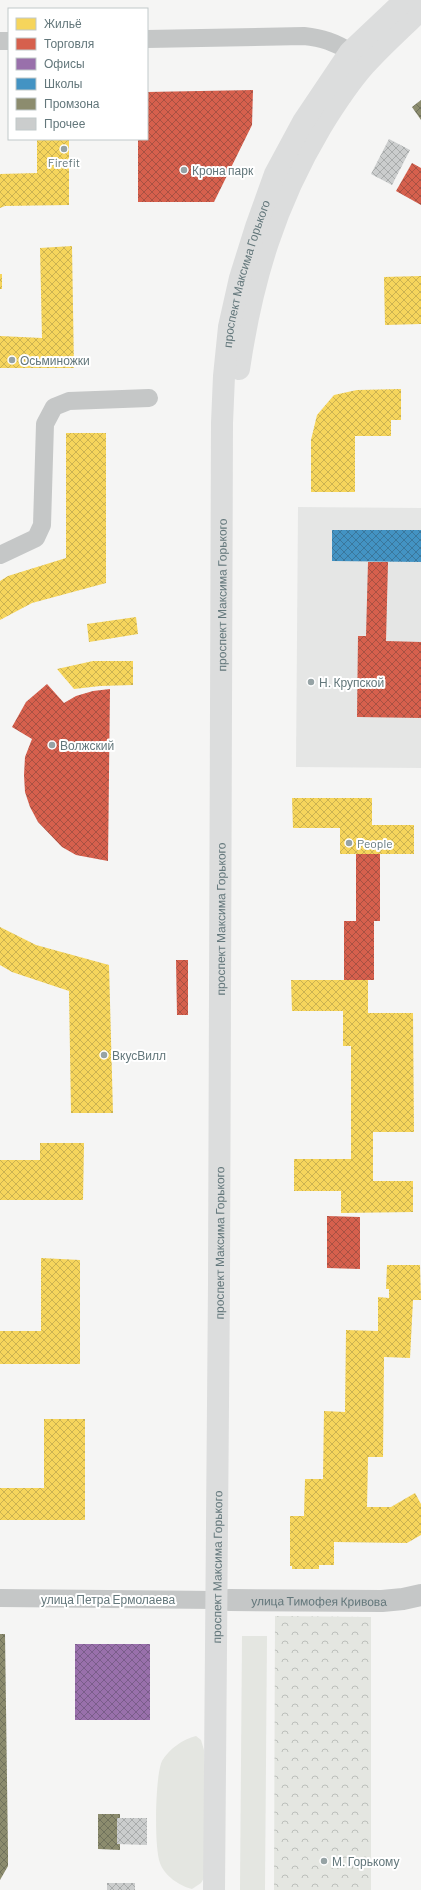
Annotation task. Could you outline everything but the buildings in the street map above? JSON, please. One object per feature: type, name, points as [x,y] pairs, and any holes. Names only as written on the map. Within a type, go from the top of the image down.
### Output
[{"type":"main road","name":"проспект Максима Горького","points":[[227,1890],[223,1600],[227,783],[222,423],[231,376],[229,327],[240,278],[275,174],[303,122],[357,59],[387,29],[405,0]]},
{"type":"main road","points":[[387,29],[421,10]]},
{"type":"main road","name":"проспект Максима Горького","points":[[214,1890],[223,1600]]},
{"type":"street","points":[[148,39],[304,36],[329,41],[357,59]]},
{"type":"street","points":[[0,555],[36,538],[42,525],[45,424],[54,406],[69,401],[149,398]]},
{"type":"street","name":"улица Тимофея Кривова","points":[[223,1600],[382,1601],[403,1599],[421,1595]]},
{"type":"street","name":"улица Петра Ермолаева","points":[[0,1598],[223,1600]]},
{"type":"shaded area","points":[[298,507],[421,508],[421,768],[296,767]]},
{"type":"green space","points":[[275,1616],[371,1617],[371,1890],[274,1890]]},
{"type":"green space","points":[[242,1636],[267,1636],[265,1890],[240,1890]]},
{"type":"green space","points":[[196,1736],[201,1740],[204,1750],[204,1878],[201,1883],[192,1889],[187,1888],[168,1876],[160,1863],[157,1843],[156,1812],[158,1781],[162,1761],[168,1752],[177,1745],[186,1739]]},
{"type":"place","name":"Firefit","points":[[64,149]]},
{"type":"place","name":"Крона парк","points":[[184,170]]},
{"type":"place","name":"Осьминожки","points":[[12,360]]},
{"type":"place","name":"Н. Крупской","points":[[311,682]]},
{"type":"place","name":"Волжский","points":[[52,745]]},
{"type":"place","name":"People","points":[[349,843]]},
{"type":"place","name":"ВкусВилл","points":[[104,1055]]},
{"type":"place","name":"М. Горькому","points":[[324,1861]]}]
